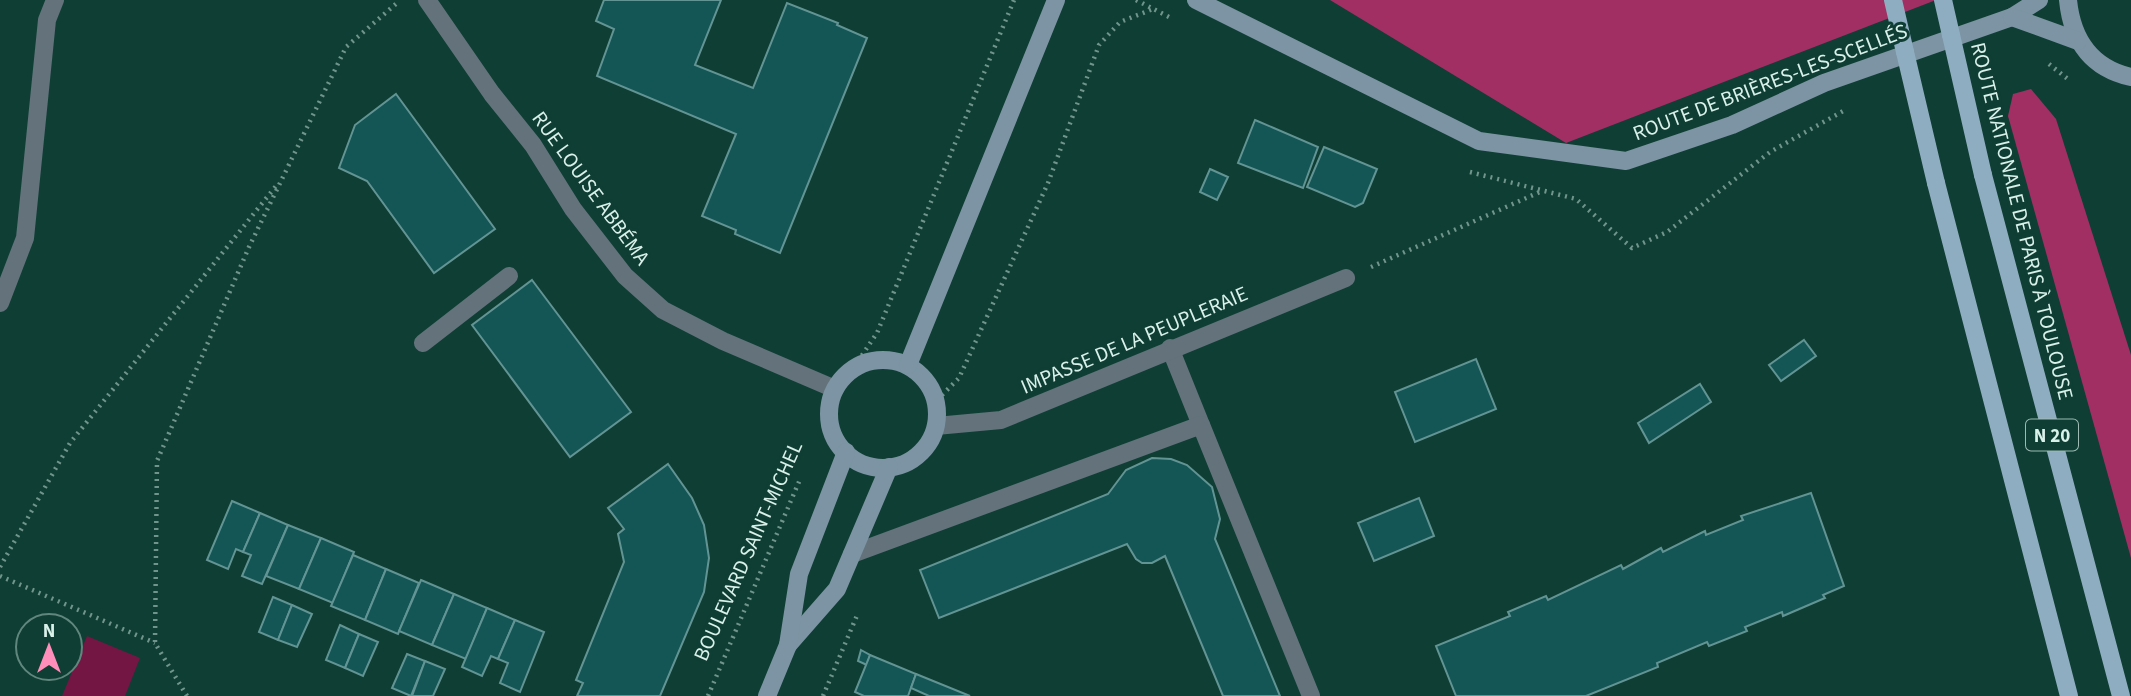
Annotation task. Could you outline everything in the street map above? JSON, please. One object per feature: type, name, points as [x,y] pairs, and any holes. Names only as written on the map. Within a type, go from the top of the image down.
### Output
[{"type":"main road","points":[[908,365],[1056,0]]},
{"type":"main road","name":"ROUTE DE BRIÈRES-LES-SCELLÉS","points":[[1196,0],[1479,141],[1626,161],[1732,125],[1824,83],[2012,17],[2039,0]]},
{"type":"main road","name":"N 20","points":[[1893,0],[1936,183],[2069,696]]},
{"type":"main road","name":"ROUTE NATIONALE DE PARIS À TOULOUSE","points":[[1943,0],[1983,175],[2121,696]]},
{"type":"main road","points":[[2068,0],[2070,21],[2078,41],[2094,61],[2115,74],[2131,77]]},
{"type":"main road","points":[[2012,17],[2078,41]]},
{"type":"main road","points":[[879,360],[908,365],[930,386],[936,401],[936,426],[926,446],[916,456],[889,467],[866,465],[846,452],[831,425],[829,413],[835,389],[852,370],[879,360]]},
{"type":"main road","points":[[767,696],[788,645],[799,574],[846,452]]},
{"type":"main road","points":[[788,645],[837,589],[889,467]]},
{"type":"street","points":[[0,303],[25,238],[47,20],[55,0]]},
{"type":"street","name":"RUE LOUISE ABBÉMA","points":[[427,0],[492,94],[533,145],[573,209],[625,276],[673,316],[723,341],[835,389]]},
{"type":"street","points":[[423,343],[509,276]]},
{"type":"street","name":"IMPASSE DE LA PEUPLERAIE","points":[[936,426],[1001,421],[1170,348],[1346,278]]},
{"type":"street","points":[[1170,348],[1311,696]]},
{"type":"street","points":[[852,554],[1201,425]]},
{"type":"path","points":[[187,696],[155,643],[158,461],[249,247],[346,47],[400,0]]},
{"type":"path","points":[[852,370],[877,333],[1014,0]]},
{"type":"path","points":[[936,401],[958,378],[1026,232],[1048,183],[1099,45],[1121,22],[1153,9]]},
{"type":"path","points":[[2047,63],[2079,88]]},
{"type":"path","points":[[0,567],[70,443],[282,179]]},
{"type":"path","points":[[1346,278],[1543,191]]},
{"type":"path","name":"BOULEVARD SAINT-MICHEL","points":[[708,696],[806,469]]},
{"type":"path","points":[[0,576],[155,643]]},
{"type":"shaded area","points":[[1330,0],[1936,0],[1566,143]]},
{"type":"shaded area","points":[[2031,89],[2056,119],[2131,355],[2131,558],[2008,116],[2013,94]]},
{"type":"shaded area","points":[[87,636],[140,658],[125,696],[62,696],[68,682],[84,682],[84,643]]},
{"type":"building","points":[[604,0],[721,0],[695,65],[753,88],[787,3],[838,23],[837,25],[867,38],[780,253],[735,234],[736,230],[702,216],[736,134],[597,76],[614,29],[596,21]]},
{"type":"building","points":[[396,94],[495,229],[434,273],[367,181],[339,168],[355,125]]},
{"type":"building","points":[[1255,120],[1318,147],[1303,188],[1238,163]]},
{"type":"building","points":[[1324,147],[1377,169],[1363,203],[1355,207],[1307,187]]},
{"type":"building","points":[[1210,169],[1228,177],[1217,200],[1200,192]]},
{"type":"building","points":[[532,280],[631,412],[570,457],[472,325]]},
{"type":"building","points":[[1804,340],[1816,356],[1781,381],[1769,365]]},
{"type":"building","points":[[1476,359],[1496,409],[1415,442],[1395,392]]},
{"type":"building","points":[[1700,384],[1711,402],[1649,443],[1638,423]]},
{"type":"building","points":[[1152,458],[1171,459],[1187,465],[1212,487],[1220,519],[1215,539],[1280,696],[1223,696],[1165,556],[1152,563],[1142,563],[1136,559],[1127,544],[939,618],[920,570],[1108,494],[1126,470]]},
{"type":"building","points":[[668,464],[692,498],[704,525],[709,558],[704,592],[660,696],[577,696],[583,683],[576,680],[624,562],[618,534],[624,529],[608,508]]},
{"type":"building","points":[[1811,493],[1844,586],[1823,595],[1825,598],[1783,616],[1782,612],[1745,627],[1747,631],[1709,646],[1707,642],[1657,663],[1658,667],[1586,696],[1456,696],[1436,646],[1510,616],[1508,612],[1546,596],[1548,600],[1621,565],[1623,569],[1661,548],[1663,552],[1705,531],[1706,535],[1743,520],[1741,516]]},
{"type":"building","points":[[1419,498],[1434,536],[1374,561],[1358,523]]},
{"type":"building","points":[[232,501],[260,513],[243,552],[236,549],[228,569],[207,560]]},
{"type":"building","points":[[260,513],[288,525],[262,584],[242,576],[251,555],[243,552]]},
{"type":"building","points":[[288,525],[321,538],[299,589],[266,576]]},
{"type":"building","points":[[321,538],[354,552],[333,603],[299,589]]},
{"type":"building","points":[[353,555],[386,569],[365,620],[331,606]]},
{"type":"building","points":[[386,569],[419,583],[398,634],[365,620]]},
{"type":"building","points":[[421,580],[454,594],[432,645],[399,631]]},
{"type":"building","points":[[454,594],[487,608],[466,659],[432,645]]},
{"type":"building","points":[[273,597],[292,605],[278,640],[259,632]]},
{"type":"building","points":[[292,605],[312,614],[297,647],[278,640]]},
{"type":"building","points":[[487,608],[515,620],[498,659],[491,656],[482,676],[462,667]]},
{"type":"building","points":[[515,620],[544,632],[520,692],[500,683],[508,663],[498,659]]},
{"type":"building","points":[[340,625],[359,634],[345,668],[326,660]]},
{"type":"building","points":[[359,634],[378,642],[363,676],[345,668]]},
{"type":"building","points":[[861,650],[870,655],[867,665],[858,661]]},
{"type":"building","points":[[407,654],[425,661],[411,696],[392,688]]},
{"type":"building","points":[[870,655],[916,674],[908,696],[864,696],[855,692]]},
{"type":"building","points":[[425,661],[445,669],[433,696],[412,696]]},
{"type":"building","points":[[916,674],[970,696],[929,696],[911,688]]}]
